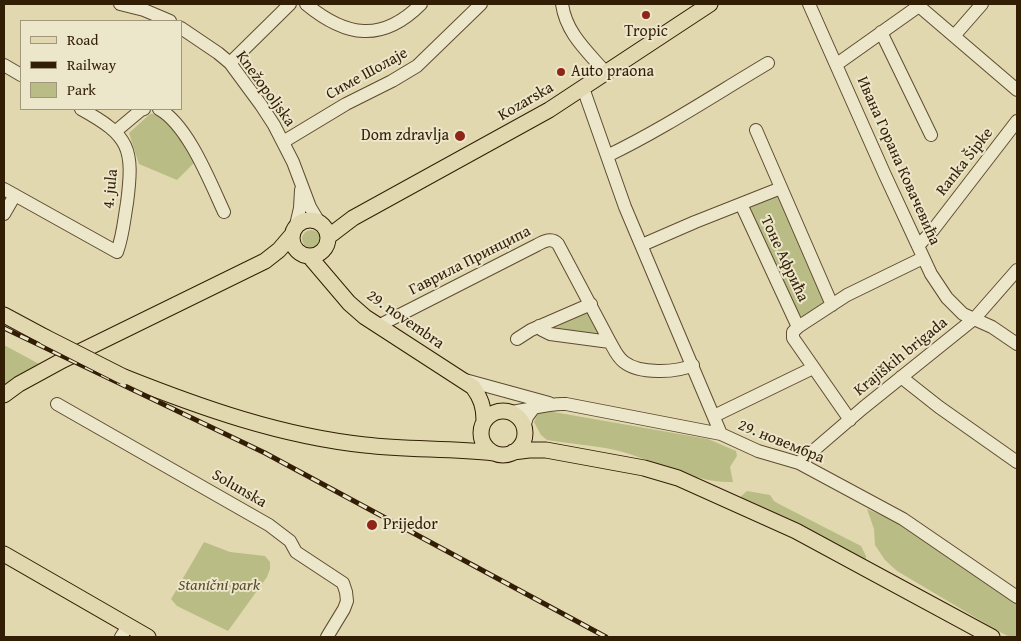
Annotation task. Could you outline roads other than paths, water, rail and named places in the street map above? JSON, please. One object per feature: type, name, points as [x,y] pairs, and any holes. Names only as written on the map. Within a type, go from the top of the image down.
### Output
[{"type":"main road","name":"Kozarska","points":[[324,231],[353,218],[549,110],[710,4]]},
{"type":"main road","points":[[4,395],[63,360],[266,261],[278,250],[294,230],[307,220],[324,231],[321,252],[306,256],[266,261]]},
{"type":"main road","points":[[294,230],[294,247],[306,256]]},
{"type":"main road","name":"29. novembra","points":[[324,231],[333,282]]},
{"type":"main road","name":"29. novembra","points":[[306,256],[333,282],[349,303],[365,317],[463,379],[479,395],[507,411]]},
{"type":"main road","points":[[4,315],[124,377],[216,412],[289,432],[365,445],[411,450],[456,450],[506,455],[523,442],[524,432]]},
{"type":"main road","points":[[479,395],[484,409],[482,441],[494,453]]},
{"type":"main road","points":[[456,450],[482,427],[490,415],[507,411],[517,416],[524,432],[546,450]]},
{"type":"main road","points":[[512,452],[546,450],[644,468],[678,478],[796,532],[992,637]]},
{"type":"main road","points":[[4,554],[124,632],[148,637]]},
{"type":"street","points":[[120,4],[144,10],[168,20]]},
{"type":"street","points":[[230,63],[290,4]]},
{"type":"street","points":[[306,4],[322,17],[339,26],[369,31],[384,29],[398,23],[421,4]]},
{"type":"street","name":"Симе Шолаје","points":[[283,142],[346,104],[417,66],[481,4]]},
{"type":"street","points":[[562,4],[564,17],[570,30],[606,73]]},
{"type":"street","name":"Ивана Горана Ковачевића","points":[[809,4],[837,64],[884,175],[931,274],[946,298],[963,314],[992,327],[1017,344]]},
{"type":"street","points":[[954,36],[982,4]]},
{"type":"street","points":[[837,64],[920,7],[1017,90]]},
{"type":"street","name":"Knežopoljska","points":[[182,29],[230,63],[261,105],[283,142],[293,162],[310,207],[324,231]]},
{"type":"street","points":[[881,32],[932,135]]},
{"type":"street","points":[[607,156],[675,120],[768,62]]},
{"type":"street","points":[[4,65],[20,74]]},
{"type":"street","points":[[583,88],[625,207],[722,434]]},
{"type":"street","name":"4. jula","points":[[9,192],[117,252],[122,239],[131,174],[128,151],[116,131],[83,110]]},
{"type":"street","points":[[116,131],[141,110]]},
{"type":"street","points":[[161,110],[168,114],[187,139],[224,212]]},
{"type":"street","name":"Ranka Šipke","points":[[921,252],[933,230],[1017,121]]},
{"type":"street","name":"Тоне Афрића","points":[[756,130],[832,305]]},
{"type":"street","points":[[294,230],[300,208],[302,185]]},
{"type":"street","name":"Тоне Афрића","points":[[642,245],[781,188]]},
{"type":"street","points":[[4,214],[9,192]]},
{"type":"street","name":"Тоне Афрића","points":[[741,204],[798,327]]},
{"type":"street","name":"Гаврила Принципа","points":[[378,326],[546,241],[556,241],[618,357],[634,367],[662,371],[694,366]]},
{"type":"street","points":[[850,420],[793,338],[793,332],[848,295],[921,252]]},
{"type":"street","name":"Krajiških brigada","points":[[799,463],[901,377],[975,318],[1017,270]]},
{"type":"street","points":[[517,339],[539,326],[591,304]]},
{"type":"street","points":[[539,326],[550,334],[610,342]]},
{"type":"street","points":[[714,416],[813,368]]},
{"type":"street","points":[[901,377],[939,407],[1017,462]]},
{"type":"street","name":"29. novembra","points":[[463,379],[552,404]]},
{"type":"street","name":"Solunska","points":[[58,404],[269,525],[290,540],[296,552],[343,583],[347,601],[344,610],[327,637]]},
{"type":"street","name":"29. новембра","points":[[533,409],[552,404],[584,406],[722,434],[758,451],[799,463],[903,519],[1017,597]]},
{"type":"street","points":[[507,411],[533,409]]},
{"type":"street","points":[[524,432],[527,418],[533,409]]},
{"type":"railway","points":[[4,328],[265,453],[606,637]]},
{"type":"place","name":"Tropic","points":[[646,15]]},
{"type":"place","name":"Auto praona","points":[[561,72]]},
{"type":"place","name":"Dom zdravlja","points":[[460,136]]},
{"type":"place","name":"Prijedor","points":[[372,525]]},
{"type":"park label","name":"Stanični park","points":[[219,586]]}]
